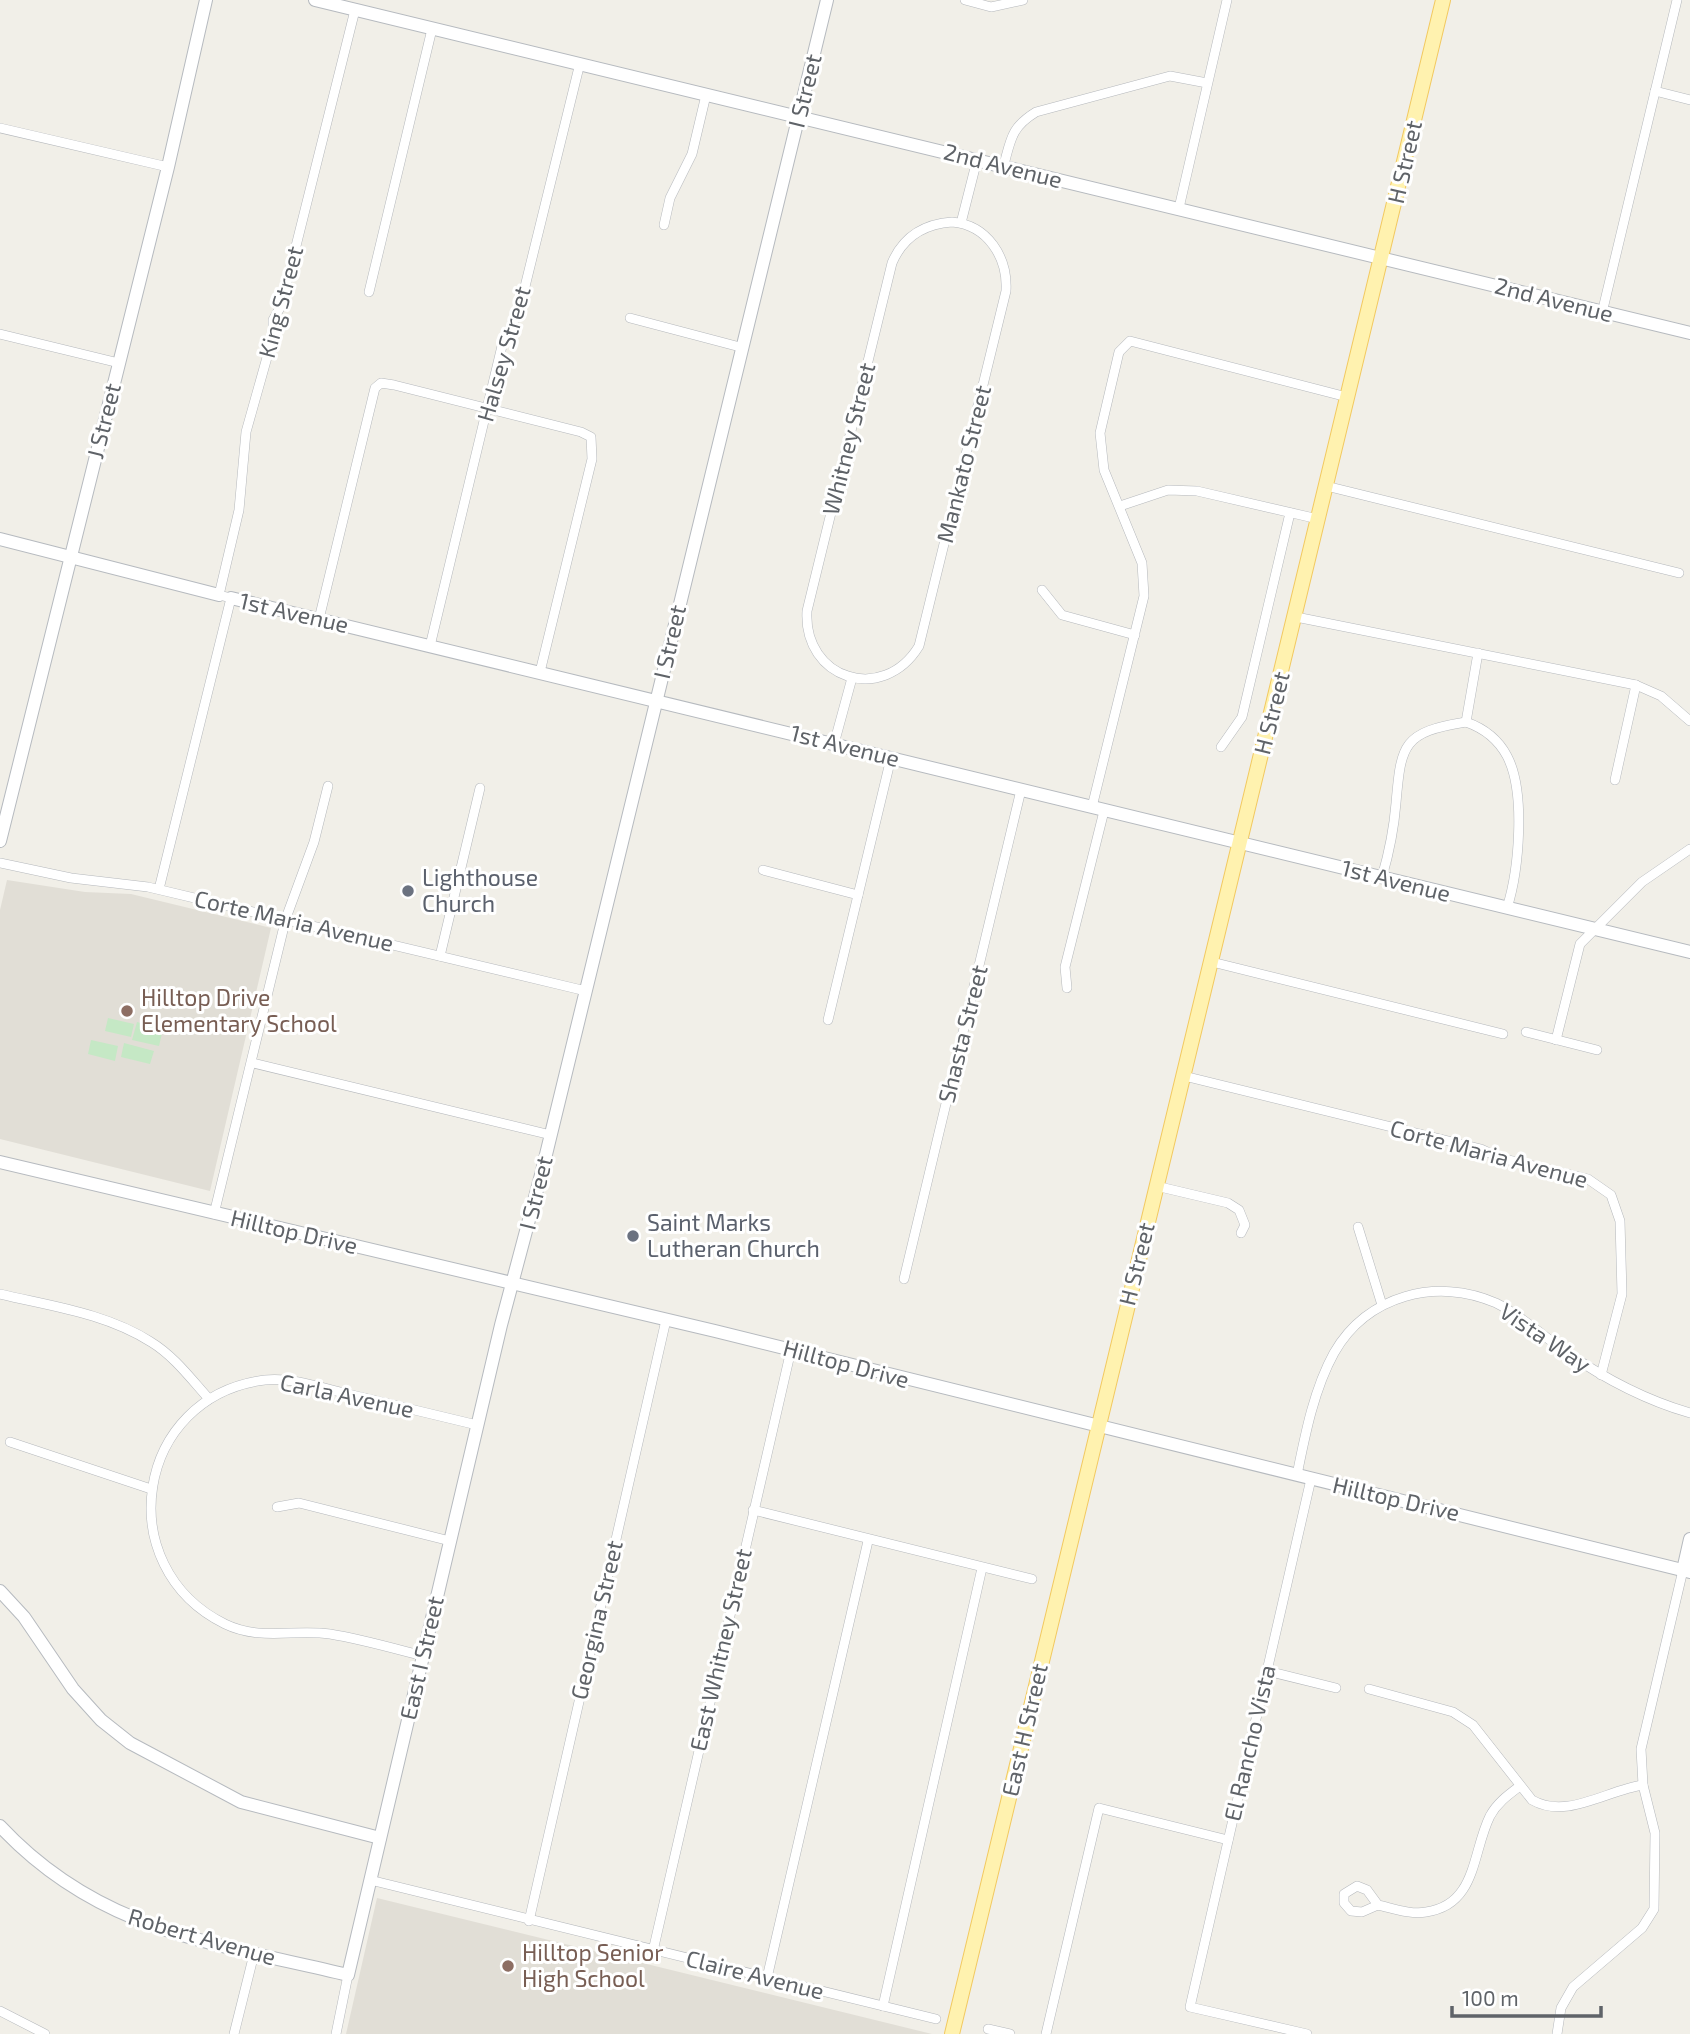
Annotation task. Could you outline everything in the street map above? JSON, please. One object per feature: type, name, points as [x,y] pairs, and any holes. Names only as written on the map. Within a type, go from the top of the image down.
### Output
[{"type":"main road","name":"H Street","points":[[1098,1425],[1296,617],[1443,0]]},
{"type":"main road","name":"East H Street","points":[[952,2034],[1098,1425]]},
{"type":"street","name":"J Street","points":[[0,841],[168,167],[206,0]]},
{"type":"street","name":"2nd Avenue","points":[[316,0],[1690,333]]},
{"type":"street","name":"I Street","points":[[512,1283],[551,1135],[740,347],[827,0]]},
{"type":"street","points":[[965,0],[991,7],[1023,0]]},
{"type":"street","points":[[1179,208],[1227,0]]},
{"type":"street","points":[[1602,313],[1677,0]]},
{"type":"street","name":"King Street","points":[[159,889],[225,597],[239,510],[246,432],[273,336],[273,320],[281,306],[355,10]]},
{"type":"street","points":[[369,292],[432,29]]},
{"type":"street","name":"Halsey Street","points":[[429,646],[502,346],[520,307],[580,63]]},
{"type":"street","points":[[1003,168],[1013,131],[1018,123],[1036,112],[1170,76],[1207,83]]},
{"type":"street","points":[[1655,91],[1690,100]]},
{"type":"street","points":[[664,225],[670,198],[692,154],[706,95]]},
{"type":"street","points":[[0,128],[168,167]]},
{"type":"street","points":[[961,223],[977,160]]},
{"type":"street","name":"Whitney Street","points":[[852,678],[827,664],[811,642],[806,619],[811,594],[891,263],[905,242],[918,231],[943,222],[961,223]]},
{"type":"street","name":"Mankato Street","points":[[852,678],[887,676],[902,667],[919,646],[1005,299],[1007,282],[1000,256],[984,235],[961,223]]},
{"type":"street","points":[[630,318],[740,347]]},
{"type":"street","points":[[0,334],[118,363]]},
{"type":"street","points":[[1067,988],[1065,967],[1144,596],[1142,563],[1104,470],[1100,433],[1123,346],[1130,341],[1347,397]]},
{"type":"street","points":[[319,619],[374,388],[382,383],[488,408],[581,432],[591,437],[592,459],[540,672]]},
{"type":"street","points":[[1326,486],[1679,573]]},
{"type":"street","points":[[1120,506],[1168,490],[1197,491],[1318,519]]},
{"type":"street","points":[[1221,747],[1242,717],[1290,513]]},
{"type":"street","name":"1st Avenue","points":[[0,540],[1690,952]]},
{"type":"street","points":[[1042,590],[1062,615],[1135,635]]},
{"type":"street","points":[[1296,617],[1636,685],[1661,696],[1690,721]]},
{"type":"street","points":[[1465,722],[1478,653]]},
{"type":"street","points":[[834,744],[852,678]]},
{"type":"street","points":[[1615,780],[1636,685]]},
{"type":"street","points":[[1382,877],[1393,825],[1397,775],[1402,755],[1411,741],[1429,729],[1465,722],[1483,730],[1498,743],[1513,771],[1518,841],[1513,889],[1507,908]]},
{"type":"street","points":[[828,1020],[891,758]]},
{"type":"street","points":[[214,1214],[253,1063],[286,918],[314,842],[328,786]]},
{"type":"street","points":[[440,956],[480,789]]},
{"type":"street","name":"Shasta Street","points":[[904,1279],[1021,790]]},
{"type":"street","points":[[1556,1040],[1580,944],[1642,882],[1690,849]]},
{"type":"street","name":"Corte Maria Avenue","points":[[0,863],[71,878],[127,882],[586,991]]},
{"type":"street","points":[[763,870],[858,895]]},
{"type":"street","points":[[1212,962],[1503,1034]]},
{"type":"street","points":[[1526,1032],[1597,1050]]},
{"type":"street","points":[[253,1063],[551,1135]]},
{"type":"street","name":"Corte Maria Avenue","points":[[1184,1076],[1481,1149],[1500,1158],[1588,1179],[1601,1185],[1615,1201],[1620,1214],[1622,1294],[1601,1375]]},
{"type":"street","name":"Hilltop Drive","points":[[0,1162],[791,1350],[1686,1571]]},
{"type":"street","points":[[1156,1186],[1228,1203],[1239,1210],[1245,1226],[1241,1233]]},
{"type":"street","points":[[1358,1227],[1382,1306]]},
{"type":"street","name":"East I Street","points":[[337,2034],[370,1880],[512,1283]]},
{"type":"street","name":"Vista Way","points":[[1297,1475],[1319,1388],[1334,1353],[1353,1328],[1382,1306],[1404,1296],[1435,1291],[1457,1292],[1488,1300],[1510,1311],[1601,1375],[1661,1404],[1690,1413]]},
{"type":"street","points":[[0,1294],[90,1315],[131,1331],[166,1354],[209,1399],[179,1427],[167,1444],[151,1489],[152,1533],[163,1564],[190,1601],[227,1626],[255,1633],[328,1634],[423,1656]]},
{"type":"street","name":"Georgina Street","points":[[528,1921],[666,1320]]},
{"type":"street","name":"East Whitney Street","points":[[653,1951],[791,1350]]},
{"type":"street","name":"Carla Avenue","points":[[209,1399],[248,1384],[287,1381],[477,1425]]},
{"type":"street","points":[[9,1442],[151,1489]]},
{"type":"street","name":"El Rancho Vista","points":[[1307,2034],[1190,2007],[1311,1479]]},
{"type":"street","points":[[277,1507],[299,1503],[450,1541]]},
{"type":"street","points":[[753,1510],[868,1541],[1032,1579]]},
{"type":"street","points":[[1557,2034],[1562,2008],[1573,1987],[1642,1928],[1654,1909],[1656,1833],[1643,1785],[1641,1749],[1686,1571],[1690,1539]]},
{"type":"street","points":[[767,1979],[868,1541]]},
{"type":"street","points":[[883,2006],[982,1568]]},
{"type":"street","points":[[0,1591],[24,1617],[80,1697],[101,1720],[130,1743],[241,1802],[380,1838]]},
{"type":"street","points":[[1267,1671],[1336,1688]]},
{"type":"street","points":[[1369,1689],[1452,1712],[1473,1725],[1532,1800],[1557,1808],[1643,1785]]},
{"type":"street","points":[[1378,1905],[1426,1913],[1451,1902],[1470,1880],[1493,1811],[1520,1786]]},
{"type":"street","points":[[1046,2034],[1099,1808],[1228,1840]]},
{"type":"street","name":"Robert Avenue","points":[[0,1826],[45,1868],[111,1910],[156,1929],[348,1975]]},
{"type":"street","name":"Claire Avenue","points":[[370,1880],[528,1921],[936,2019]]},
{"type":"street","points":[[234,2034],[254,1954]]},
{"type":"street","points":[[0,2011],[44,2034]]},
{"type":"street","points":[[988,2029],[1010,2034]]},
{"type":"shaded area","name":"Hilltop Drive Elementary School","points":[[7,880],[85,892],[131,894],[271,928],[210,1191],[0,1139],[0,910]]},
{"type":"shaded area","name":"Hilltop Senior High School","points":[[377,1898],[932,2034],[346,2034]]},
{"type":"green space","points":[[108,1018],[134,1024],[131,1037],[105,1031]]},
{"type":"green space","points":[[137,1022],[163,1029],[159,1046],[132,1040]]},
{"type":"green space","points":[[91,1040],[118,1046],[115,1061],[88,1054]]},
{"type":"green space","points":[[124,1043],[154,1051],[150,1064],[121,1057]]},
{"type":"place","name":"Lighthouse Church","points":[[408,891]]},
{"type":"place","name":"Hilltop Drive Elementary School","points":[[127,1011]]},
{"type":"place","name":"Saint Marks Lutheran Church","points":[[633,1236]]},
{"type":"place","name":"Hilltop Senior High School","points":[[508,1966]]}]
